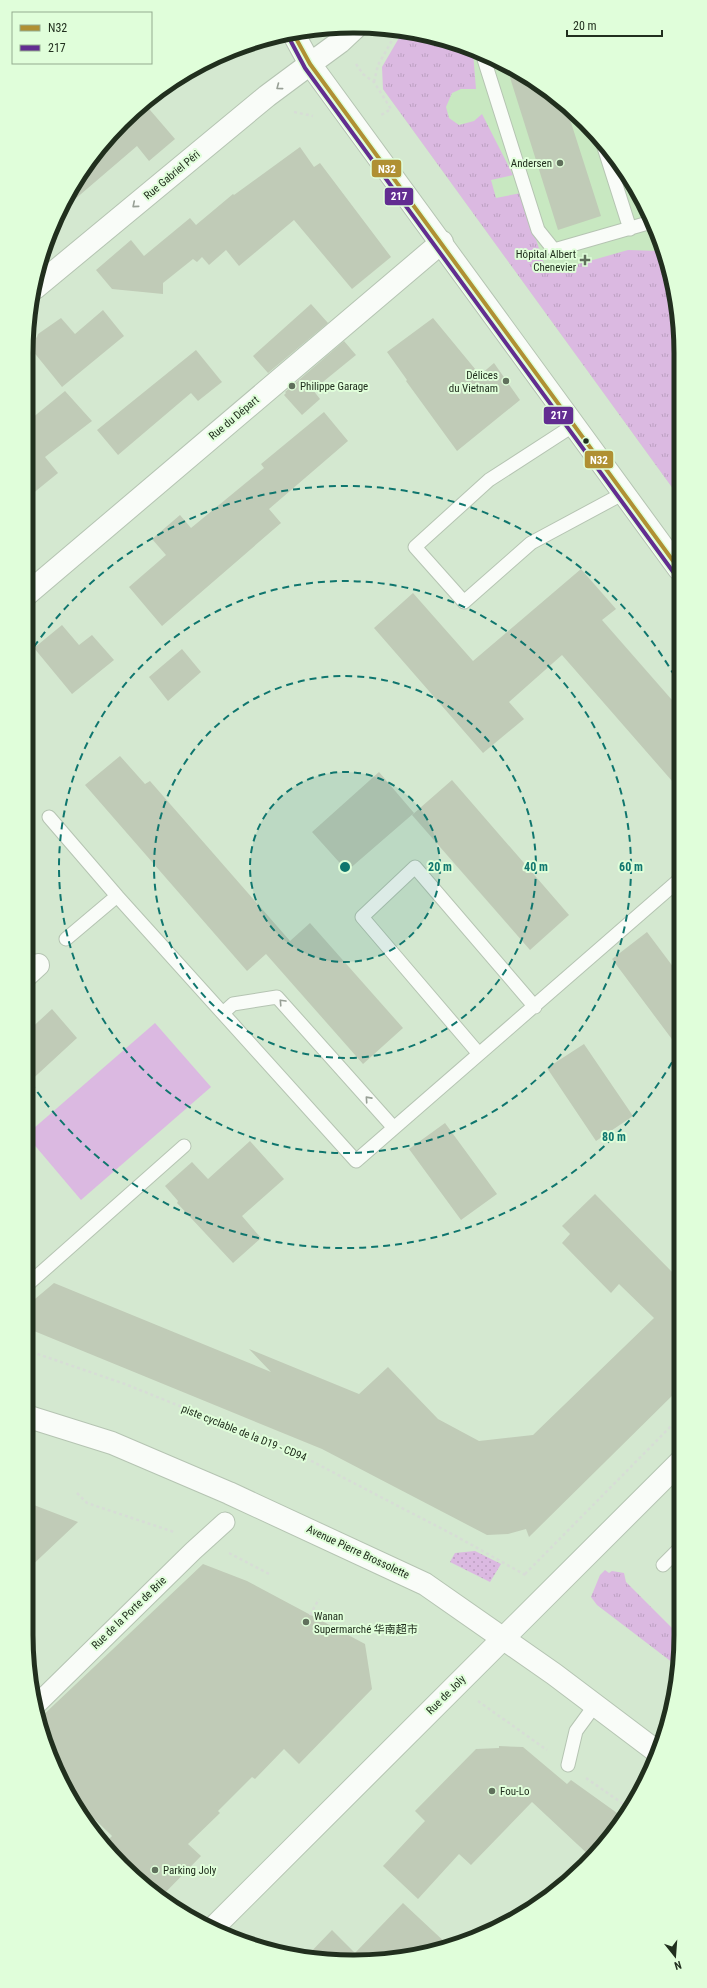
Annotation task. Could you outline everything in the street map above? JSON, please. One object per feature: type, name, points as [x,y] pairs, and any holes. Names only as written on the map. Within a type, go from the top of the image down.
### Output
[{"type":"street","name":"Rue Gabriel Péri","points":[[41,283],[267,96],[340,42],[349,33]]},
{"type":"street","points":[[296,38],[310,64],[442,242],[674,562]]},
{"type":"street","name":"Rue du Départ","points":[[33,589],[442,242]]},
{"type":"street","name":"Avenue Pierre Brossolette","points":[[33,1418],[112,1443],[229,1493],[425,1584],[503,1638],[653,1748]]},
{"type":"street","name":"Rue de Joly","points":[[217,1924],[674,1468]]},
{"type":"street","name":"Rue de la Porte de Brie","points":[[40,1701],[193,1551],[225,1522]]},
{"type":"lane","points":[[485,61],[538,230],[554,250],[646,224]]},
{"type":"lane","points":[[607,157],[630,229]]},
{"type":"lane","points":[[574,425],[489,480],[415,547],[464,602],[531,543],[624,493]]},
{"type":"lane","points":[[49,817],[117,896],[356,1161],[535,1007],[674,884]]},
{"type":"lane","points":[[479,1054],[362,917],[415,867],[535,1007]]},
{"type":"lane","points":[[66,939],[117,896]]},
{"type":"lane","points":[[223,1013],[234,1004],[277,997],[394,1128]]},
{"type":"lane","points":[[33,1280],[184,1146]]},
{"type":"lane","points":[[663,1565],[674,1554]]},
{"type":"lane","points":[[568,1765],[576,1731],[595,1705]]},
{"type":"path","points":[[374,82],[378,65],[395,36]]},
{"type":"path","points":[[363,74],[374,82],[391,109],[380,116]]},
{"type":"path","points":[[292,112],[306,113],[319,119]]},
{"type":"path","name":"piste cyclable de la D19 - CD94","points":[[33,1352],[125,1384],[294,1452],[454,1535],[525,1574],[530,1580]]},
{"type":"path","points":[[525,1574],[674,1422]]},
{"type":"path","points":[[310,1615],[319,1599]]},
{"type":"shaded area","name":"Hôpital Albert Chenevier","points":[[432,43],[457,50],[476,57],[514,76],[549,99],[580,127],[608,158],[631,193],[650,231],[657,250],[668,291],[674,354],[674,490],[383,89]]},
{"type":"green space","points":[[400,37],[436,44],[473,56],[476,89],[461,89],[452,93],[446,107],[449,118],[459,125],[474,121],[482,114],[513,175],[491,180],[496,198],[521,193],[547,273],[628,250],[657,251],[668,291],[673,333],[674,490],[383,89],[382,67]]},
{"type":"green space","points":[[155,1023],[211,1087],[81,1200],[33,1143],[33,1129]]},
{"type":"green space","points":[[475,1551],[501,1564],[490,1582],[450,1562],[455,1553]]},
{"type":"green space","points":[[605,1570],[609,1573],[612,1571],[624,1573],[626,1582],[674,1630],[672,1662],[597,1605],[591,1597],[600,1575]]},
{"type":"building","name":"Andersen","points":[[509,73],[549,99],[569,117],[601,216],[558,230]]},
{"type":"building","points":[[148,108],[175,139],[149,161],[137,146],[74,200],[73,199],[76,193],[99,158],[127,127]]},
{"type":"building","points":[[300,147],[314,167],[320,163],[391,257],[352,289],[294,220],[239,266],[226,250],[209,265],[202,257],[197,262],[193,259],[163,283],[163,294],[112,289],[96,270],[131,240],[144,256],[190,218],[196,225],[233,194],[234,195]]},
{"type":"building","points":[[311,304],[328,323],[268,373],[253,356]]},
{"type":"building","points":[[103,310],[124,336],[62,387],[33,351],[34,340],[38,334],[61,318],[75,334]]},
{"type":"building","points":[[433,318],[480,375],[494,363],[520,400],[457,451],[406,381],[407,380],[387,352]]},
{"type":"building","points":[[344,341],[356,355],[313,390],[320,399],[302,415],[284,395],[286,393],[285,392]]},
{"type":"building","points":[[196,350],[222,382],[198,401],[191,393],[118,455],[97,430]]},
{"type":"building","points":[[65,391],[92,421],[45,457],[58,473],[33,493],[33,417]]},
{"type":"building","points":[[324,412],[348,441],[269,509],[281,523],[162,626],[129,587],[166,555],[152,539],[180,515],[191,528],[264,468],[261,464]]},
{"type":"building","points":[[581,569],[616,609],[602,620],[674,702],[674,783],[562,655],[509,702],[524,719],[483,753],[374,628],[413,593],[473,661]]},
{"type":"building","points":[[62,625],[79,645],[92,635],[114,660],[72,694],[34,648]]},
{"type":"building","points":[[182,649],[201,672],[168,701],[149,677]]},
{"type":"building","points":[[120,756],[145,784],[150,781],[290,941],[310,923],[403,1028],[363,1064],[266,954],[247,971],[85,785]]},
{"type":"building","points":[[379,772],[414,813],[347,871],[312,832]]},
{"type":"building","points":[[452,780],[569,915],[530,950],[412,815]]},
{"type":"building","points":[[647,932],[674,968],[674,1042],[612,959]]},
{"type":"building","points":[[52,1009],[77,1038],[33,1079],[33,1027]]},
{"type":"building","points":[[584,1044],[633,1116],[596,1141],[547,1068]]},
{"type":"building","points":[[445,1123],[497,1194],[461,1220],[409,1149]]},
{"type":"building","points":[[250,1141],[284,1179],[242,1216],[261,1238],[233,1263],[177,1203],[178,1201],[165,1186],[192,1162],[208,1179]]},
{"type":"building","points":[[595,1194],[674,1274],[674,1394],[529,1537],[526,1529],[508,1534],[487,1535],[322,1449],[33,1329],[33,1301],[54,1283],[271,1372],[249,1349],[359,1394],[388,1367],[438,1419],[479,1441],[533,1435],[654,1318],[619,1284],[611,1293],[562,1243],[570,1234],[562,1226]]},
{"type":"building","points":[[33,1505],[78,1522],[33,1564]]},
{"type":"building","points":[[203,1564],[247,1581],[365,1644],[372,1689],[299,1764],[284,1749],[255,1779],[252,1777],[218,1811],[220,1813],[188,1844],[201,1856],[164,1894],[127,1861],[108,1840],[112,1836],[85,1810],[57,1757],[43,1715]]},
{"type":"building","points":[[499,1746],[523,1747],[567,1784],[571,1780],[619,1814],[608,1830],[587,1853],[532,1802],[471,1865],[459,1854],[418,1899],[383,1866],[425,1821],[415,1811],[476,1749],[499,1748]]},
{"type":"building","points":[[403,1903],[444,1942],[416,1949],[374,1954],[354,1955],[311,1952],[332,1930],[355,1953]]},
{"type":"transit line","name":"N32","points":[[296,38],[310,64],[674,562]]},
{"type":"transit line","name":"217","points":[[290,39],[305,68],[674,573]]},
{"type":"place","name":"Andersen","points":[[560,163]]},
{"type":"place","name":"Hôpital Albert Chenevier","points":[[585,260]]},
{"type":"place","name":"Délices du Vietnam","points":[[506,381]]},
{"type":"place","name":"Philippe Garage","points":[[292,386]]},
{"type":"place","name":"Wanan Supermarché 华南超市","points":[[306,1622]]},
{"type":"place","name":"Fou-Lo","points":[[492,1791]]},
{"type":"place","name":"Parking Joly","points":[[155,1870]]}]
